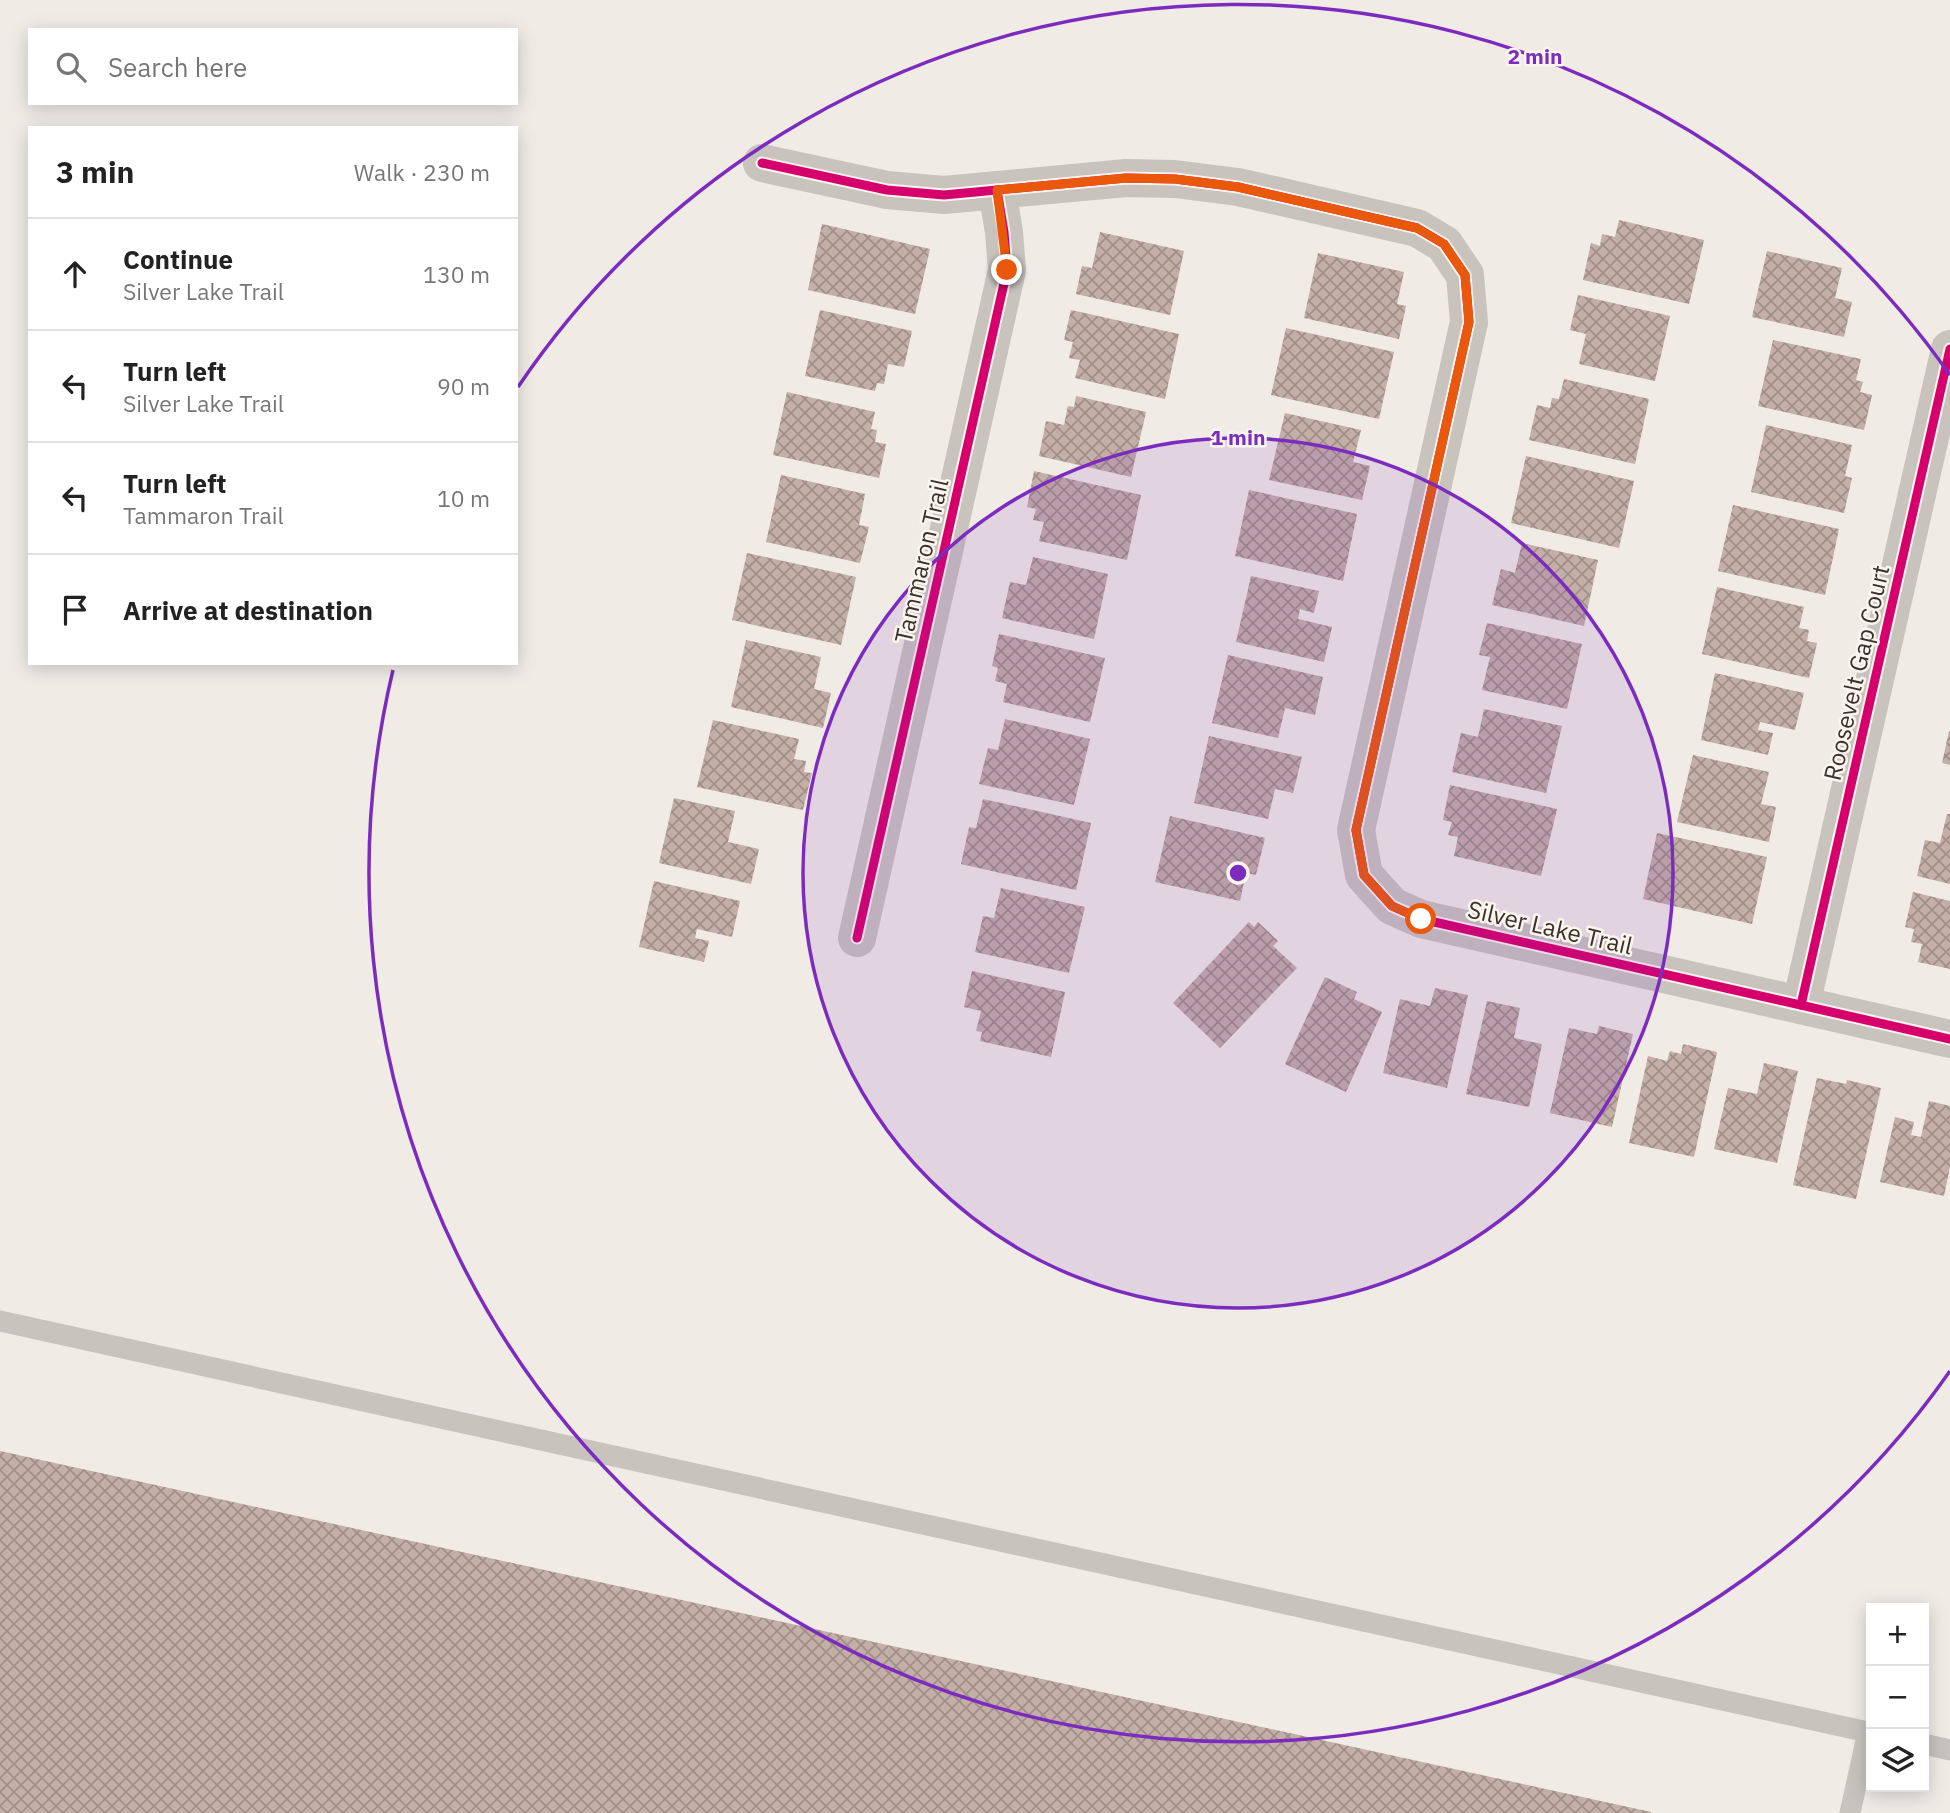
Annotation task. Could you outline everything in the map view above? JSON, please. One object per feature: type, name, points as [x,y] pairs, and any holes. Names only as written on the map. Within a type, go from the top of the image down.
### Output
[{"type":"street","name":"Silver Lake Trail","points":[[762,163],[887,190],[944,195],[1126,178],[1175,179],[1238,187],[1417,228],[1444,244],[1465,275],[1469,322],[1356,830],[1364,875],[1392,906],[1421,919],[1950,1039]]},
{"type":"street","name":"Tammaron Trail","points":[[857,938],[1007,270],[997,190]]},
{"type":"street","name":"Roosevelt Gap Court","points":[[1801,1005],[1950,349]]},
{"type":"lane","points":[[0,1321],[1866,1731]]},
{"type":"lane","points":[[1929,1745],[1950,1750]]},
{"type":"lane","points":[[1850,1813],[1866,1748]]},
{"type":"building","points":[[1619,220],[1704,240],[1689,304],[1583,280],[1591,243],[1600,246],[1602,234],[1615,237]]},
{"type":"building","points":[[822,224],[930,249],[915,314],[808,290]]},
{"type":"building","points":[[1100,232],[1184,251],[1170,315],[1076,294],[1082,266],[1092,268]]},
{"type":"building","points":[[1767,251],[1842,268],[1835,298],[1852,302],[1844,337],[1752,317]]},
{"type":"building","points":[[1318,253],[1404,272],[1397,304],[1406,306],[1399,339],[1304,318]]},
{"type":"building","points":[[1578,295],[1670,316],[1655,381],[1579,364],[1586,334],[1570,330]]},
{"type":"building","points":[[820,310],[912,331],[904,367],[888,364],[884,384],[877,383],[875,391],[805,376]]},
{"type":"building","points":[[1071,310],[1179,334],[1165,399],[1075,378],[1080,360],[1069,358],[1073,342],[1064,340]]},
{"type":"building","points":[[1286,328],[1394,352],[1379,419],[1271,395]]},
{"type":"building","points":[[1773,340],[1861,359],[1856,380],[1863,382],[1860,392],[1872,395],[1864,430],[1758,406]]},
{"type":"building","points":[[1564,379],[1649,399],[1635,464],[1529,440],[1537,405],[1550,408],[1552,398],[1559,399]]},
{"type":"building","points":[[787,392],[875,412],[871,429],[877,430],[875,442],[886,444],[879,478],[773,455]]},
{"type":"building","points":[[1076,396],[1146,412],[1131,477],[1039,456],[1046,421],[1064,425],[1068,406],[1074,407]]},
{"type":"building","points":[[1285,413],[1361,430],[1353,462],[1370,466],[1362,500],[1269,480]]},
{"type":"building","points":[[1766,425],[1852,445],[1845,476],[1852,478],[1844,513],[1751,492]]},
{"type":"building","points":[[1526,456],[1634,481],[1619,548],[1511,523]]},
{"type":"building","points":[[1034,471],[1141,495],[1127,560],[1039,541],[1044,522],[1033,520],[1036,509],[1027,507]]},
{"type":"building","points":[[781,475],[865,494],[859,525],[869,527],[860,563],[766,542]]},
{"type":"building","points":[[1249,490],[1357,514],[1343,581],[1235,556]]},
{"type":"building","points":[[1733,505],[1839,529],[1825,595],[1718,571]]},
{"type":"building","points":[[1522,543],[1598,560],[1584,626],[1492,605],[1501,569],[1515,573]]},
{"type":"building","points":[[747,553],[856,577],[841,645],[732,620]]},
{"type":"building","points":[[1033,557],[1108,574],[1094,639],[1002,618],[1010,582],[1026,585]]},
{"type":"building","points":[[1251,576],[1319,591],[1314,613],[1300,609],[1298,619],[1332,627],[1324,662],[1236,642]]},
{"type":"building","points":[[1717,587],[1804,607],[1799,628],[1809,630],[1807,641],[1817,643],[1809,678],[1702,654]]},
{"type":"building","points":[[1487,623],[1582,644],[1567,709],[1482,690],[1490,657],[1479,655]]},
{"type":"building","points":[[999,634],[1105,658],[1090,722],[1003,702],[1007,684],[995,681],[998,668],[992,666]]},
{"type":"building","points":[[746,640],[821,657],[814,689],[831,693],[823,728],[731,707]]},
{"type":"building","points":[[1228,655],[1323,677],[1315,715],[1285,708],[1278,738],[1212,723]]},
{"type":"building","points":[[1715,673],[1804,693],[1795,730],[1760,722],[1758,730],[1773,733],[1768,755],[1701,740]]},
{"type":"building","points":[[1484,709],[1562,726],[1546,793],[1452,772],[1461,733],[1478,737]]},
{"type":"building","points":[[1005,719],[1090,739],[1074,805],[979,784],[988,748],[998,750]]},
{"type":"building","points":[[713,720],[799,739],[794,759],[806,761],[804,772],[812,773],[803,810],[697,787]]},
{"type":"building","points":[[1950,732],[1950,765],[1942,763]]},
{"type":"building","points":[[1209,736],[1302,757],[1293,793],[1275,789],[1268,819],[1194,803]]},
{"type":"building","points":[[1693,755],[1769,772],[1761,804],[1776,807],[1769,842],[1677,822]]},
{"type":"building","points":[[1450,785],[1557,809],[1541,876],[1454,856],[1458,837],[1448,835],[1452,822],[1443,820]]},
{"type":"building","points":[[674,798],[735,811],[728,842],[759,849],[751,884],[659,863]]},
{"type":"building","points":[[983,799],[1091,823],[1076,890],[961,864],[969,827],[976,828]]},
{"type":"building","points":[[1947,814],[1950,814],[1950,884],[1917,876],[1925,840],[1940,843]]},
{"type":"building","points":[[1170,816],[1265,838],[1256,875],[1246,873],[1240,901],[1155,882]]},
{"type":"building","points":[[1657,833],[1767,857],[1752,924],[1643,899]]},
{"type":"building","points":[[654,881],[740,901],[732,937],[697,929],[695,938],[709,941],[704,962],[639,947]]},
{"type":"building","points":[[1001,888],[1085,907],[1069,973],[975,952],[983,916],[994,918]]},
{"type":"building","points":[[1913,892],[1950,901],[1950,969],[1918,962],[1922,944],[1911,942],[1914,929],[1905,927]]},
{"type":"building","points":[[1249,922],[1254,927],[1258,922],[1278,941],[1273,946],[1297,968],[1220,1048],[1173,1003]]},
{"type":"building","points":[[972,971],[1065,992],[1051,1057],[980,1041],[982,1032],[976,1031],[981,1011],[964,1007]]},
{"type":"building","points":[[1325,977],[1357,992],[1354,999],[1382,1012],[1346,1092],[1285,1064]]},
{"type":"building","points":[[1435,988],[1468,995],[1447,1088],[1383,1073],[1400,999],[1430,1006]]},
{"type":"building","points":[[1487,1001],[1520,1008],[1514,1038],[1542,1044],[1529,1107],[1466,1094]]},
{"type":"building","points":[[1599,1026],[1633,1034],[1612,1127],[1550,1113],[1569,1028],[1597,1034]]},
{"type":"building","points":[[1683,1044],[1717,1052],[1694,1157],[1629,1143],[1648,1056],[1667,1061],[1670,1051],[1681,1054]]},
{"type":"building","points":[[1764,1063],[1798,1071],[1777,1163],[1714,1149],[1728,1088],[1757,1094]]},
{"type":"building","points":[[1817,1078],[1846,1084],[1847,1080],[1881,1088],[1856,1199],[1793,1185]]},
{"type":"building","points":[[1929,1101],[1950,1106],[1950,1167],[1944,1196],[1880,1182],[1895,1117],[1914,1122],[1911,1135],[1921,1137]]},
{"type":"building","points":[[0,1451],[1651,1812],[1651,1813],[0,1813]]},
{"type":"cycle path","points":[[762,163],[887,190],[944,195],[1126,178],[1175,179],[1238,187],[1417,228],[1444,244],[1465,275],[1469,322],[1356,830],[1364,875],[1392,906],[1421,919],[1950,1039]]},
{"type":"cycle path","points":[[857,938],[1007,270],[997,190]]},
{"type":"cycle path","points":[[1801,1005],[1950,349]]},
{"type":"route","points":[[1007,270],[997,190],[1126,178],[1175,179],[1238,187],[1417,228],[1444,244],[1465,275],[1469,322],[1356,830],[1364,875],[1392,906],[1421,919]]}]
